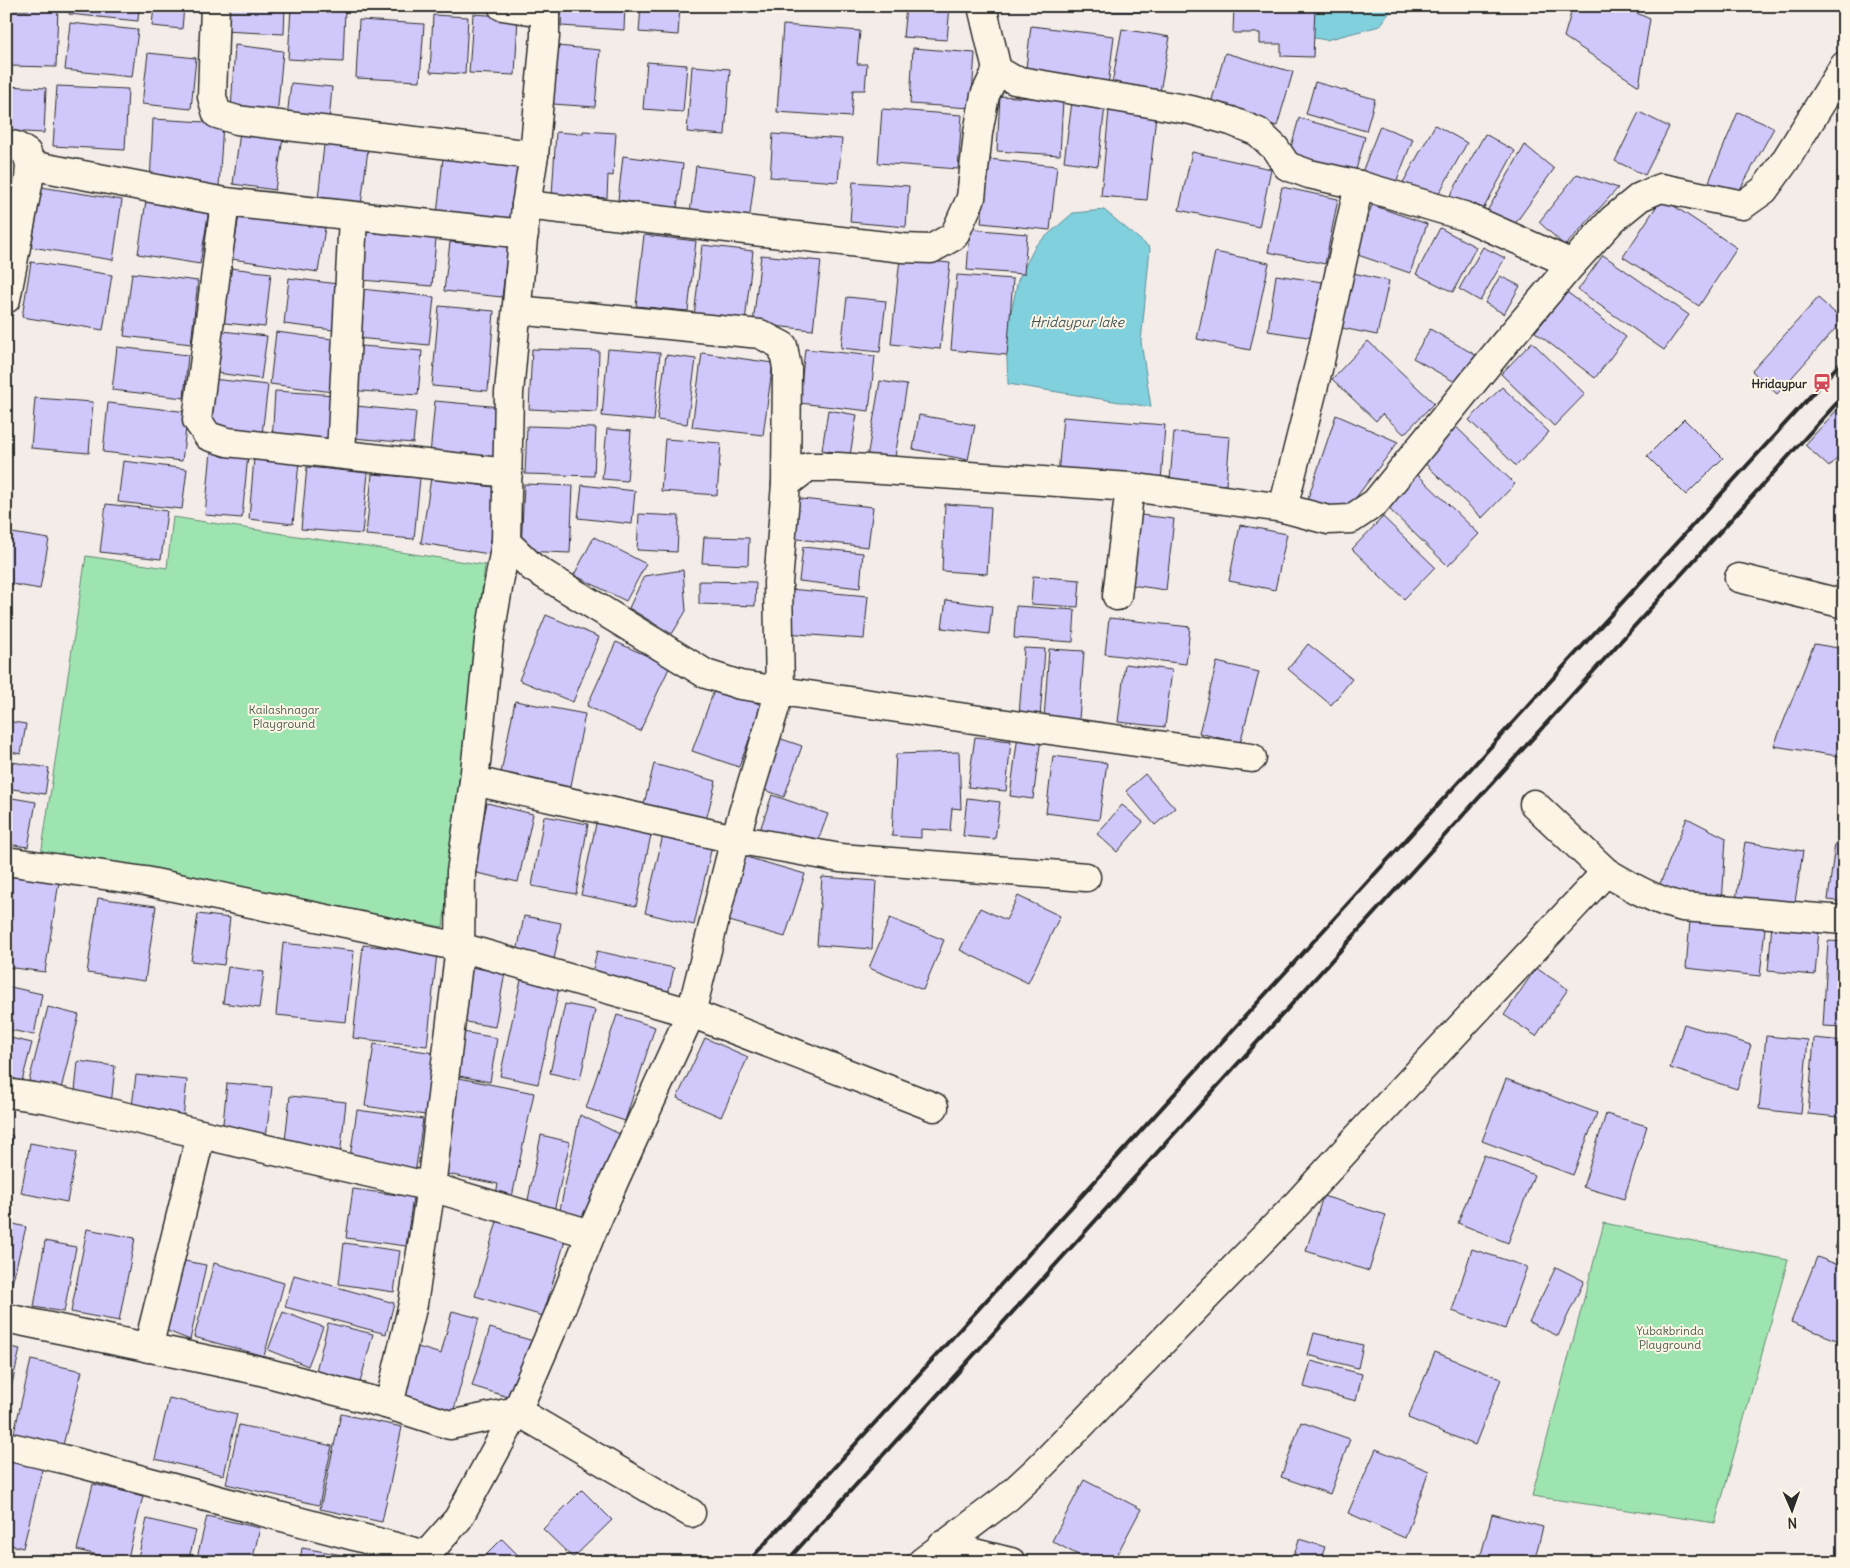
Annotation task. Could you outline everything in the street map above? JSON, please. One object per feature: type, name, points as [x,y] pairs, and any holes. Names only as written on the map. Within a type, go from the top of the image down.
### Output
[{"type":"street","points":[[215,6],[212,97],[217,114],[238,120],[534,155]]},
{"type":"street","points":[[390,1405],[413,1304],[431,1187],[460,948],[461,872],[474,781],[489,640],[506,542],[509,394],[526,205],[534,155],[545,36],[544,9],[502,6]]},
{"type":"street","points":[[526,205],[903,248],[931,249],[954,236],[971,198],[978,133],[985,95],[997,70],[982,6]]},
{"type":"street","points":[[786,484],[808,467],[838,467],[1130,487],[1283,508],[1328,520],[1351,519],[1375,503],[1504,344],[1613,219],[1640,197],[1661,188],[1743,205],[1764,190],[1785,161],[1844,66]]},
{"type":"street","points":[[997,70],[1014,80],[1191,110],[1231,122],[1258,132],[1275,148],[1287,166],[1309,174],[1464,216],[1572,264]]},
{"type":"street","points":[[6,144],[16,146],[27,153],[30,165],[6,299]]},
{"type":"street","points":[[30,165],[226,202],[524,234]]},
{"type":"street","points":[[1283,508],[1320,362],[1359,186]]},
{"type":"street","points":[[226,202],[197,420],[208,436],[227,442],[508,473]]},
{"type":"street","points":[[341,454],[353,217]]},
{"type":"street","points":[[6,1446],[63,1459],[423,1558],[458,1519],[517,1411],[591,1234],[691,1013],[736,838],[780,691],[778,584],[786,484],[787,368],[783,346],[760,334],[517,310]]},
{"type":"street","points":[[1117,596],[1130,487]]},
{"type":"street","points":[[506,542],[532,567],[706,674],[740,685],[1252,758]]},
{"type":"street","points":[[1738,578],[1844,604]]},
{"type":"street","points":[[474,781],[736,838],[840,858],[1086,878]]},
{"type":"street","points":[[1534,804],[1606,872],[1636,889],[1671,904],[1683,907],[1844,920]]},
{"type":"street","points":[[6,861],[145,881],[460,948],[691,1013],[934,1107]]},
{"type":"street","points":[[932,1554],[1008,1497],[1039,1468],[1240,1264],[1606,872]]},
{"type":"street","points":[[6,1093],[48,1100],[431,1187],[591,1234]]},
{"type":"street","points":[[148,1348],[201,1134]]},
{"type":"street","points":[[6,1318],[256,1370],[390,1405],[450,1425],[517,1411],[691,1513]]},
{"type":"street","points":[[932,1554],[1011,1562]]},
{"type":"green space","name":"Kailashnagar Playground","points":[[173,517],[485,565],[443,927],[41,855],[86,556],[167,568]]},
{"type":"green space","name":"Yubakbrinda Playground","points":[[1604,1223],[1788,1260],[1715,1523],[1532,1496]]},
{"type":"water","points":[[1278,6],[1394,6],[1380,26],[1326,40],[1275,31]]},
{"type":"water","name":"Hridaypur lake","points":[[1104,210],[1150,248],[1141,342],[1151,407],[1008,384],[1006,335],[1018,280],[1036,245],[1073,213]]},
{"type":"building","points":[[28,6],[58,6],[56,67],[6,66],[6,10],[28,10]]},
{"type":"building","points":[[70,6],[139,6],[138,21],[69,14]]},
{"type":"building","points":[[154,6],[184,6],[182,29],[152,26]]},
{"type":"building","points":[[224,6],[285,6],[284,34],[222,31]]},
{"type":"building","points":[[562,6],[625,6],[624,30],[561,26]]},
{"type":"building","points":[[641,6],[680,6],[678,35],[639,32]]},
{"type":"building","points":[[906,6],[950,6],[947,40],[903,37]]},
{"type":"building","points":[[1073,6],[1147,6],[1147,12],[1072,10]]},
{"type":"building","points":[[1234,6],[1315,6],[1313,57],[1281,56],[1281,44],[1260,44],[1260,33],[1233,33]]},
{"type":"building","points":[[1573,6],[1621,6],[1650,19],[1639,86],[1564,37]]},
{"type":"building","points":[[291,7],[345,10],[343,62],[288,59]]},
{"type":"building","points":[[473,14],[518,17],[515,75],[469,73]]},
{"type":"building","points":[[433,15],[468,17],[465,74],[430,72]]},
{"type":"building","points":[[359,20],[424,24],[420,81],[356,78]]},
{"type":"building","points":[[70,23],[138,30],[132,77],[65,70]]},
{"type":"building","points":[[783,25],[860,31],[857,64],[867,64],[865,90],[853,90],[851,117],[777,112]]},
{"type":"building","points":[[1031,26],[1114,36],[1108,86],[1025,76]]},
{"type":"building","points":[[1122,29],[1170,37],[1159,97],[1111,89]]},
{"type":"building","points":[[235,45],[283,51],[277,116],[231,110]]},
{"type":"building","points":[[557,46],[600,50],[595,107],[553,104]]},
{"type":"building","points":[[913,48],[975,53],[971,108],[910,104]]},
{"type":"building","points":[[148,53],[196,58],[191,109],[142,104]]},
{"type":"building","points":[[1225,53],[1293,72],[1277,126],[1210,107]]},
{"type":"building","points":[[647,62],[687,65],[683,112],[643,109]]},
{"type":"building","points":[[692,66],[730,69],[725,135],[687,132]]},
{"type":"building","points":[[1315,82],[1375,99],[1366,131],[1306,114]]},
{"type":"building","points":[[291,83],[332,87],[329,122],[287,117]]},
{"type":"building","points":[[6,86],[46,88],[44,133],[6,131]]},
{"type":"building","points":[[57,86],[128,89],[125,150],[53,146]]},
{"type":"building","points":[[1000,96],[1063,100],[1060,155],[997,151]]},
{"type":"building","points":[[1072,102],[1105,106],[1098,166],[1064,161]]},
{"type":"building","points":[[882,109],[962,115],[958,169],[878,163]]},
{"type":"building","points":[[1109,110],[1156,115],[1147,200],[1101,196]]},
{"type":"building","points":[[1639,112],[1669,127],[1645,175],[1615,161]]},
{"type":"building","points":[[1738,112],[1774,128],[1738,193],[1708,184]]},
{"type":"building","points":[[1299,118],[1365,137],[1354,177],[1288,158]]},
{"type":"building","points":[[153,119],[223,123],[219,187],[150,184]]},
{"type":"building","points":[[1435,125],[1467,143],[1433,204],[1401,186]]},
{"type":"building","points":[[1380,126],[1413,139],[1393,190],[1360,177]]},
{"type":"building","points":[[583,131],[616,133],[613,176],[608,175],[607,198],[552,195],[556,132],[583,134]]},
{"type":"building","points":[[240,132],[283,138],[275,190],[233,184]]},
{"type":"building","points":[[773,134],[842,139],[838,182],[770,177]]},
{"type":"building","points":[[1485,134],[1515,151],[1481,213],[1450,196]]},
{"type":"building","points":[[325,136],[369,141],[360,213],[317,208]]},
{"type":"building","points":[[1525,145],[1554,169],[1512,228],[1486,213]]},
{"type":"building","points":[[1192,152],[1271,169],[1259,227],[1179,210]]},
{"type":"building","points":[[623,156],[683,164],[677,208],[618,200]]},
{"type":"building","points":[[443,158],[518,165],[513,222],[437,215]]},
{"type":"building","points":[[988,159],[1057,166],[1050,230],[981,223]]},
{"type":"building","points":[[696,166],[755,174],[749,222],[690,214]]},
{"type":"building","points":[[1577,174],[1618,188],[1565,246],[1539,222]]},
{"type":"building","points":[[853,182],[909,186],[906,227],[850,222]]},
{"type":"building","points":[[41,187],[122,200],[113,260],[31,247]]},
{"type":"building","points":[[1282,187],[1338,199],[1325,264],[1268,252]]},
{"type":"building","points":[[1662,198],[1737,248],[1699,306],[1623,257]]},
{"type":"building","points":[[146,201],[209,210],[200,264],[138,254]]},
{"type":"building","points":[[1372,205],[1427,224],[1410,273],[1355,254]]},
{"type":"building","points":[[239,215],[325,228],[318,272],[232,259]]},
{"type":"building","points":[[1440,228],[1476,247],[1453,292],[1416,274]]},
{"type":"building","points":[[970,229],[1027,234],[1024,274],[967,270]]},
{"type":"building","points":[[367,232],[436,238],[432,286],[362,280]]},
{"type":"building","points":[[644,235],[696,241],[688,311],[636,306]]},
{"type":"building","points":[[450,242],[508,247],[502,297],[444,291]]},
{"type":"building","points":[[702,245],[753,251],[745,322],[694,317]]},
{"type":"building","points":[[1483,247],[1505,258],[1480,301],[1459,289]]},
{"type":"building","points":[[1215,252],[1269,263],[1250,350],[1197,339]]},
{"type":"building","points":[[761,255],[821,261],[813,330],[753,324]]},
{"type":"building","points":[[1603,255],[1689,315],[1664,350],[1578,290]]},
{"type":"building","points":[[900,258],[950,263],[940,349],[891,344]]},
{"type":"building","points":[[31,262],[112,275],[103,330],[22,317]]},
{"type":"building","points":[[222,267],[271,273],[265,327],[215,322]]},
{"type":"building","points":[[132,273],[198,281],[191,344],[124,336]]},
{"type":"building","points":[[1353,273],[1389,281],[1377,335],[1342,328]]},
{"type":"building","points":[[957,275],[1013,279],[1007,355],[951,350]]},
{"type":"building","points":[[1276,275],[1329,283],[1321,339],[1268,331]]},
{"type":"building","points":[[1500,276],[1520,286],[1504,314],[1485,303]]},
{"type":"building","points":[[289,278],[338,284],[333,330],[284,324]]},
{"type":"building","points":[[362,289],[434,297],[429,345],[357,338]]},
{"type":"building","points":[[1567,292],[1626,337],[1595,378],[1535,332]]},
{"type":"building","points":[[847,297],[886,301],[880,352],[841,348]]},
{"type":"building","points":[[1818,298],[1843,320],[1777,394],[1752,371]]},
{"type":"building","points":[[439,306],[494,311],[488,391],[432,386]]},
{"type":"building","points":[[1430,329],[1479,357],[1462,386],[1413,358]]},
{"type":"building","points":[[222,331],[267,336],[261,379],[217,373]]},
{"type":"building","points":[[276,332],[340,340],[333,392],[270,384]]},
{"type":"building","points":[[1368,341],[1434,403],[1404,434],[1382,414],[1376,421],[1332,379]]},
{"type":"building","points":[[1532,342],[1585,394],[1554,426],[1501,374]]},
{"type":"building","points":[[350,345],[422,351],[418,395],[347,390]]},
{"type":"building","points":[[117,347],[188,355],[184,398],[112,390]]},
{"type":"building","points":[[532,349],[599,351],[597,412],[529,409]]},
{"type":"building","points":[[608,349],[660,353],[654,421],[602,416]]},
{"type":"building","points":[[805,349],[875,356],[869,411],[799,403]]},
{"type":"building","points":[[702,353],[773,363],[763,435],[692,427]]},
{"type":"building","points":[[666,355],[696,359],[687,424],[657,420]]},
{"type":"building","points":[[212,379],[268,385],[262,434],[206,428]]},
{"type":"building","points":[[880,381],[907,385],[894,463],[867,458]]},
{"type":"building","points":[[1502,387],[1549,432],[1516,466],[1469,420]]},
{"type":"building","points":[[275,391],[336,395],[333,446],[272,442]]},
{"type":"building","points":[[35,398],[93,402],[89,453],[31,448]]},
{"type":"building","points":[[435,401],[501,407],[495,461],[430,455]]},
{"type":"building","points":[[1844,402],[1844,451],[1829,467],[1805,445]]},
{"type":"building","points":[[108,403],[188,412],[182,461],[103,452]]},
{"type":"building","points":[[356,406],[416,412],[413,443],[353,438]]},
{"type":"building","points":[[828,410],[857,415],[850,455],[822,450]]},
{"type":"building","points":[[919,415],[975,425],[968,460],[913,449]]},
{"type":"building","points":[[1336,415],[1398,442],[1342,516],[1304,510]]},
{"type":"building","points":[[1063,417],[1165,425],[1161,483],[1058,475]]},
{"type":"building","points":[[1684,419],[1723,458],[1686,495],[1647,456]]},
{"type":"building","points":[[1450,421],[1515,484],[1482,518],[1416,455]]},
{"type":"building","points":[[527,426],[596,428],[594,476],[525,474]]},
{"type":"building","points":[[607,429],[631,431],[627,481],[602,479]]},
{"type":"building","points":[[1174,432],[1230,437],[1226,485],[1170,481]]},
{"type":"building","points":[[665,439],[721,443],[717,495],[661,491]]},
{"type":"building","points":[[211,451],[248,455],[242,518],[205,515]]},
{"type":"building","points":[[254,458],[299,462],[293,524],[249,519]]},
{"type":"building","points":[[123,461],[187,469],[182,509],[118,502]]},
{"type":"building","points":[[307,467],[368,473],[362,534],[301,529]]},
{"type":"building","points":[[372,474],[420,478],[414,539],[366,535]]},
{"type":"building","points":[[1418,475],[1479,534],[1448,566],[1387,507]]},
{"type":"building","points":[[431,478],[500,488],[489,554],[421,543]]},
{"type":"building","points":[[524,484],[573,486],[570,553],[521,551]]},
{"type":"building","points":[[582,485],[635,491],[632,524],[578,518]]},
{"type":"building","points":[[793,498],[873,507],[868,547],[789,538]]},
{"type":"building","points":[[106,504],[167,511],[161,559],[100,552]]},
{"type":"building","points":[[945,504],[991,507],[987,574],[942,571]]},
{"type":"building","points":[[639,514],[679,516],[677,552],[637,550]]},
{"type":"building","points":[[1133,514],[1174,519],[1166,590],[1124,584]]},
{"type":"building","points":[[1383,517],[1435,567],[1404,599],[1352,549]]},
{"type":"building","points":[[1240,525],[1287,534],[1275,590],[1229,581]]},
{"type":"building","points":[[6,532],[49,539],[40,589],[6,583]]},
{"type":"building","points":[[594,537],[646,564],[626,601],[574,575]]},
{"type":"building","points":[[704,537],[749,538],[748,565],[702,563]]},
{"type":"building","points":[[803,547],[863,553],[860,588],[799,581]]},
{"type":"building","points":[[683,570],[686,611],[672,634],[629,608],[644,576]]},
{"type":"building","points":[[1033,576],[1080,580],[1078,607],[1031,604]]},
{"type":"building","points":[[699,581],[756,582],[755,606],[699,604]]},
{"type":"building","points":[[789,589],[868,596],[864,639],[785,633]]},
{"type":"building","points":[[946,600],[992,606],[989,634],[942,628]]},
{"type":"building","points":[[1016,606],[1075,610],[1073,642],[1014,638]]},
{"type":"building","points":[[546,615],[599,637],[573,702],[519,680]]},
{"type":"building","points":[[1109,618],[1190,627],[1186,664],[1105,654]]},
{"type":"building","points":[[616,642],[670,666],[640,731],[587,706]]},
{"type":"building","points":[[1308,644],[1352,679],[1331,705],[1288,669]]},
{"type":"building","points":[[1814,644],[1844,649],[1844,757],[1774,746]]},
{"type":"building","points":[[1024,648],[1045,649],[1040,718],[1019,716]]},
{"type":"building","points":[[1049,649],[1084,651],[1079,720],[1044,719]]},
{"type":"building","points":[[1217,662],[1259,672],[1240,743],[1199,733]]},
{"type":"building","points":[[1125,664],[1172,670],[1165,727],[1118,722]]},
{"type":"building","points":[[715,688],[762,705],[739,767],[692,751]]},
{"type":"building","points":[[515,701],[585,714],[570,791],[500,778]]},
{"type":"building","points":[[6,721],[26,724],[21,754],[6,751]]},
{"type":"building","points":[[764,733],[802,746],[784,797],[746,783]]},
{"type":"building","points":[[1018,735],[1041,738],[1033,799],[1010,796]]},
{"type":"building","points":[[975,737],[1011,741],[1006,791],[968,787]]},
{"type":"building","points":[[959,752],[961,809],[952,808],[950,831],[921,829],[921,838],[892,836],[896,754]]},
{"type":"building","points":[[1053,756],[1107,763],[1099,820],[1046,813]]},
{"type":"building","points":[[6,761],[49,768],[45,794],[6,788]]},
{"type":"building","points":[[654,764],[716,781],[704,828],[642,812]]},
{"type":"building","points":[[1145,774],[1175,808],[1155,825],[1126,791]]},
{"type":"building","points":[[772,795],[828,814],[815,849],[760,830]]},
{"type":"building","points":[[6,797],[36,802],[28,847],[6,844]]},
{"type":"building","points":[[967,798],[1000,802],[995,839],[963,836]]},
{"type":"building","points":[[487,803],[533,814],[518,882],[472,872]]},
{"type":"building","points":[[1122,805],[1143,822],[1117,852],[1097,834]]},
{"type":"building","points":[[544,816],[588,824],[576,894],[532,886]]},
{"type":"building","points":[[1687,818],[1726,838],[1722,905],[1659,886]]},
{"type":"building","points":[[597,819],[652,830],[636,906],[581,895]]},
{"type":"building","points":[[663,835],[712,846],[694,925],[645,913]]},
{"type":"building","points":[[1745,842],[1803,851],[1794,908],[1736,899]]},
{"type":"building","points":[[1835,843],[1844,844],[1844,902],[1828,900]]},
{"type":"building","points":[[746,857],[805,874],[785,937],[726,920]]},
{"type":"building","points":[[6,866],[60,875],[45,972],[6,967]]},
{"type":"building","points":[[822,877],[876,881],[872,949],[817,945]]},
{"type":"building","points":[[1018,896],[1060,916],[1028,983],[960,950],[980,908],[1006,920]]},
{"type":"building","points":[[98,898],[156,906],[145,981],[87,973]]},
{"type":"building","points":[[198,914],[230,918],[224,965],[191,961]]},
{"type":"building","points":[[524,916],[561,923],[553,965],[516,958]]},
{"type":"building","points":[[890,918],[944,940],[923,990],[869,968]]},
{"type":"building","points":[[1690,921],[1765,928],[1760,976],[1686,968]]},
{"type":"building","points":[[1772,924],[1819,929],[1815,975],[1768,971]]},
{"type":"building","points":[[1828,941],[1844,942],[1844,1027],[1823,1026]]},
{"type":"building","points":[[283,943],[354,951],[346,1022],[276,1015]]},
{"type":"building","points":[[363,945],[437,953],[427,1046],[353,1038]]},
{"type":"building","points":[[597,951],[674,968],[667,999],[590,981]]},
{"type":"building","points":[[228,967],[264,972],[259,1008],[223,1003]]},
{"type":"building","points":[[470,967],[505,973],[495,1027],[460,1021]]},
{"type":"building","points":[[1536,968],[1568,989],[1536,1036],[1504,1015]]},
{"type":"building","points":[[521,980],[559,988],[538,1084],[500,1076]]},
{"type":"building","points":[[6,986],[42,994],[34,1035],[6,1029]]},
{"type":"building","points":[[565,1004],[595,1010],[580,1080],[550,1073]]},
{"type":"building","points":[[48,1007],[79,1015],[61,1089],[29,1081]]},
{"type":"building","points":[[617,1015],[655,1027],[625,1121],[586,1108]]},
{"type":"building","points":[[1684,1024],[1751,1045],[1737,1089],[1670,1068]]},
{"type":"building","points":[[457,1031],[497,1038],[490,1082],[449,1074]]},
{"type":"building","points":[[1766,1036],[1808,1040],[1801,1114],[1759,1109]]},
{"type":"building","points":[[6,1037],[32,1043],[22,1081],[6,1076]]},
{"type":"building","points":[[705,1038],[748,1057],[721,1117],[677,1098]]},
{"type":"building","points":[[1814,1038],[1844,1041],[1844,1132],[1837,1131],[1839,1117],[1808,1114]]},
{"type":"building","points":[[374,1044],[434,1053],[425,1115],[365,1106]]},
{"type":"building","points":[[78,1061],[115,1066],[111,1106],[74,1102]]},
{"type":"building","points":[[136,1075],[187,1080],[183,1119],[131,1114]]},
{"type":"building","points":[[449,1076],[534,1093],[512,1197],[496,1194],[498,1184],[437,1172]]},
{"type":"building","points":[[1506,1079],[1597,1113],[1573,1175],[1482,1141]]},
{"type":"building","points":[[227,1083],[272,1087],[266,1138],[222,1134]]},
{"type":"building","points":[[290,1096],[346,1102],[340,1156],[284,1150]]},
{"type":"building","points":[[357,1110],[423,1119],[415,1174],[349,1164]]},
{"type":"building","points":[[1606,1114],[1647,1126],[1624,1199],[1583,1187]]},
{"type":"building","points":[[580,1115],[624,1136],[583,1222],[558,1219]]},
{"type":"building","points":[[6,1134],[13,1136],[6,1161]]},
{"type":"building","points":[[541,1135],[570,1142],[554,1211],[527,1205]]},
{"type":"building","points":[[30,1143],[77,1152],[67,1202],[21,1193]]},
{"type":"building","points":[[1484,1155],[1534,1175],[1508,1243],[1458,1223]]},
{"type":"building","points":[[353,1189],[413,1197],[406,1246],[346,1238]]},
{"type":"building","points":[[1323,1196],[1386,1215],[1369,1271],[1306,1251]]},
{"type":"building","points":[[498,1218],[566,1237],[543,1316],[475,1296]]},
{"type":"building","points":[[6,1222],[26,1227],[8,1300],[6,1299]]},
{"type":"building","points":[[1844,1227],[1844,1252],[1835,1248]]},
{"type":"building","points":[[87,1229],[135,1238],[119,1321],[71,1312]]},
{"type":"building","points":[[45,1241],[76,1247],[64,1312],[34,1307]]},
{"type":"building","points":[[344,1243],[400,1251],[394,1292],[339,1284]]},
{"type":"building","points":[[1472,1249],[1527,1267],[1505,1329],[1452,1311]]},
{"type":"building","points":[[1817,1257],[1844,1267],[1844,1343],[1791,1322]]},
{"type":"building","points":[[179,1260],[206,1265],[190,1340],[165,1330]]},
{"type":"building","points":[[214,1263],[284,1283],[264,1356],[194,1337]]},
{"type":"building","points":[[1556,1267],[1584,1281],[1558,1336],[1529,1322]]},
{"type":"building","points":[[294,1275],[394,1303],[386,1334],[285,1307]]},
{"type":"building","points":[[452,1311],[479,1318],[453,1413],[397,1398],[411,1345],[441,1354]]},
{"type":"building","points":[[283,1312],[323,1327],[308,1366],[268,1350]]},
{"type":"building","points":[[328,1323],[373,1334],[358,1390],[314,1379]]},
{"type":"building","points":[[490,1328],[533,1341],[515,1399],[472,1386]]},
{"type":"building","points":[[1314,1333],[1363,1345],[1358,1368],[1308,1355]]},
{"type":"building","points":[[6,1346],[20,1349],[6,1410]]},
{"type":"building","points":[[1435,1352],[1501,1379],[1475,1445],[1408,1418]]},
{"type":"building","points":[[31,1360],[82,1371],[63,1445],[14,1433]]},
{"type":"building","points":[[1311,1361],[1362,1374],[1356,1401],[1304,1387]]},
{"type":"building","points":[[169,1398],[237,1414],[224,1475],[155,1459]]},
{"type":"building","points":[[341,1414],[402,1427],[382,1522],[320,1509]]},
{"type":"building","points":[[1301,1422],[1350,1439],[1330,1494],[1281,1477]]},
{"type":"building","points":[[239,1425],[332,1446],[319,1505],[226,1484]]},
{"type":"building","points":[[1376,1449],[1429,1471],[1405,1538],[1348,1513]]},
{"type":"building","points":[[6,1453],[44,1462],[23,1548],[6,1544]]},
{"type":"building","points":[[1084,1480],[1141,1509],[1113,1562],[1091,1562],[1052,1541]]},
{"type":"building","points":[[93,1484],[143,1496],[127,1562],[77,1550]]},
{"type":"building","points":[[582,1490],[612,1520],[573,1558],[543,1529]]},
{"type":"building","points":[[1492,1514],[1543,1527],[1534,1562],[1479,1562]]},
{"type":"building","points":[[207,1516],[260,1528],[252,1562],[196,1562]]},
{"type":"building","points":[[147,1519],[196,1531],[188,1562],[137,1562]]},
{"type":"building","points":[[502,1539],[525,1562],[479,1562]]},
{"type":"building","points":[[1299,1539],[1325,1547],[1320,1562],[1292,1562]]},
{"type":"building","points":[[302,1548],[378,1561],[378,1562],[300,1562]]},
{"type":"railway","points":[[748,1562],[1844,359]]},
{"type":"railway","points":[[786,1562],[1844,395]]},
{"type":"place","name":"Hridaypur","points":[[1822,383]]}]
